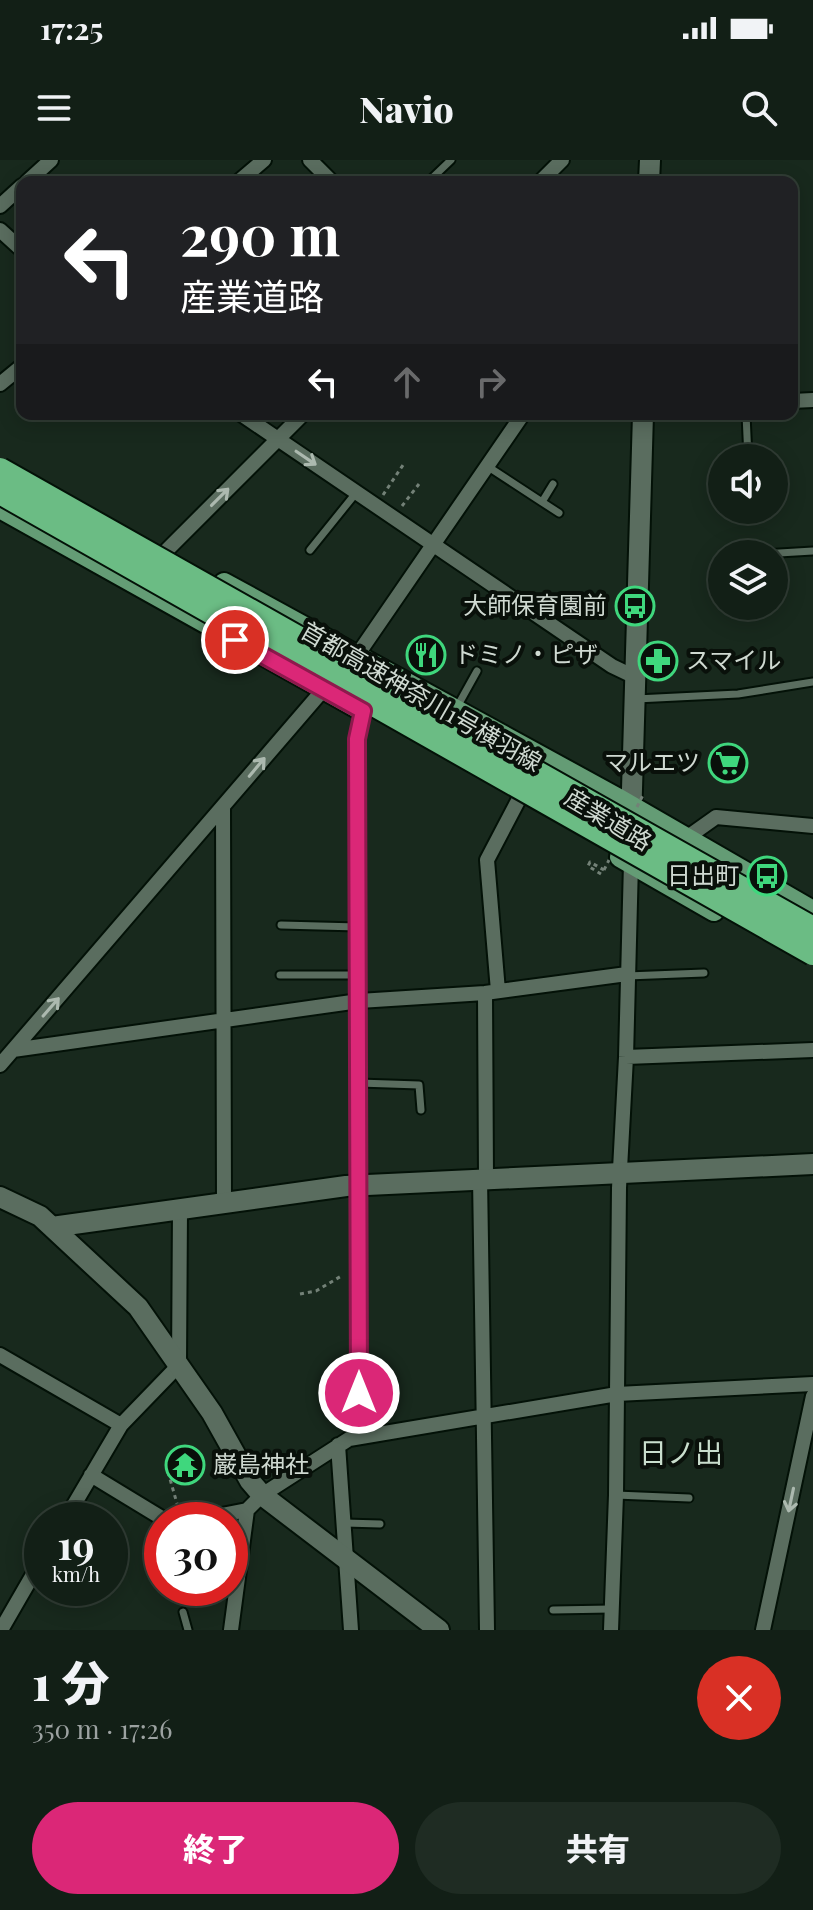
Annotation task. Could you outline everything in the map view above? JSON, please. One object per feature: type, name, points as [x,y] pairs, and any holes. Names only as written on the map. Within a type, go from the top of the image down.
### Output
[{"type":"highway","name":"首都高速神奈川1号横羽線","points":[[0,470],[813,929]]},
{"type":"highway","name":"首都高速神奈川1号横羽線","points":[[0,492],[813,953]]},
{"type":"main road","name":"産業道路","points":[[0,458],[165,552],[358,654],[813,911]]},
{"type":"main road","name":"産業道路","points":[[0,508],[520,797],[813,966]]},
{"type":"street","points":[[34,176],[51,160]]},
{"type":"street","points":[[247,176],[264,160]]},
{"type":"street","points":[[310,160],[326,176]]},
{"type":"street","points":[[546,176],[562,160]]},
{"type":"street","points":[[0,206],[16,191]]},
{"type":"street","points":[[0,230],[16,245]]},
{"type":"street","points":[[0,384],[16,371]]},
{"type":"street","points":[[250,420],[534,608],[543,623],[637,678]]},
{"type":"street","points":[[165,552],[297,420]]},
{"type":"street","points":[[0,1065],[323,690],[358,654],[519,420]]},
{"type":"street","points":[[611,1630],[616,1495],[619,1188],[637,678],[636,483],[642,420]]},
{"type":"street","points":[[359,1437],[357,739],[363,711]]},
{"type":"street","points":[[487,1630],[482,1419],[483,1178],[492,992],[487,860],[520,797]]},
{"type":"street","points":[[223,807],[224,1204]]},
{"type":"street","points":[[685,839],[716,817],[813,826]]},
{"type":"street","points":[[13,1050],[359,1001],[492,992],[627,975]]},
{"type":"street","points":[[626,1057],[813,1050]]},
{"type":"street","points":[[52,1227],[357,1185],[813,1164]]},
{"type":"street","points":[[0,1197],[40,1216],[138,1307],[262,1495],[439,1630]]},
{"type":"street","points":[[75,1502],[121,1425],[179,1365],[180,1210]]},
{"type":"street","points":[[0,1355],[121,1425]]},
{"type":"street","points":[[248,1509],[262,1495],[338,1445],[359,1437],[482,1419],[617,1394],[813,1384]]},
{"type":"street","points":[[763,1630],[813,1396]]},
{"type":"street","points":[[338,1445],[351,1630]]},
{"type":"street","points":[[91,1475],[144,1507]]},
{"type":"street","points":[[1,1630],[24,1590]]},
{"type":"street","points":[[231,1630],[234,1606]]},
{"type":"lane","points":[[434,176],[451,160]]},
{"type":"lane","points":[[746,420],[747,444]]},
{"type":"lane","points":[[487,466],[559,513]]},
{"type":"lane","points":[[542,502],[553,484]]},
{"type":"lane","points":[[310,550],[357,492]]},
{"type":"lane","points":[[788,552],[813,551]]},
{"type":"lane","points":[[456,709],[477,671]]},
{"type":"lane","points":[[636,699],[738,694],[813,682]]},
{"type":"lane","points":[[281,925],[358,927]]},
{"type":"lane","points":[[627,975],[704,973]]},
{"type":"lane","points":[[280,975],[359,975]]},
{"type":"lane","points":[[359,1083],[419,1085],[421,1110]]},
{"type":"lane","points":[[616,1495],[689,1498]]},
{"type":"lane","points":[[345,1523],[380,1524]]},
{"type":"lane","points":[[553,1610],[611,1609]]},
{"type":"lane","points":[[183,1612],[188,1630]]},
{"type":"path","points":[[376,505],[405,462]]},
{"type":"path","points":[[394,517],[419,484]]},
{"type":"path","points":[[300,1294],[329,1285],[344,1275],[358,1275]]},
{"type":"path","points":[[168,1472],[176,1502]]},
{"type":"place","name":"大師保育園前","points":[[635,606]]},
{"type":"place","name":"ドミノ・ピザ","points":[[426,655]]},
{"type":"place","name":"スマイル","points":[[658,661]]},
{"type":"place","name":"マルエツ","points":[[728,763]]},
{"type":"place","name":"日出町","points":[[767,876]]},
{"type":"place","name":"巌島神社","points":[[185,1465]]},
{"type":"district","name":"日ノ出","points":[[681,1453]]},
{"type":"route","points":[[235,640],[363,711],[357,739],[359,1393]]}]
